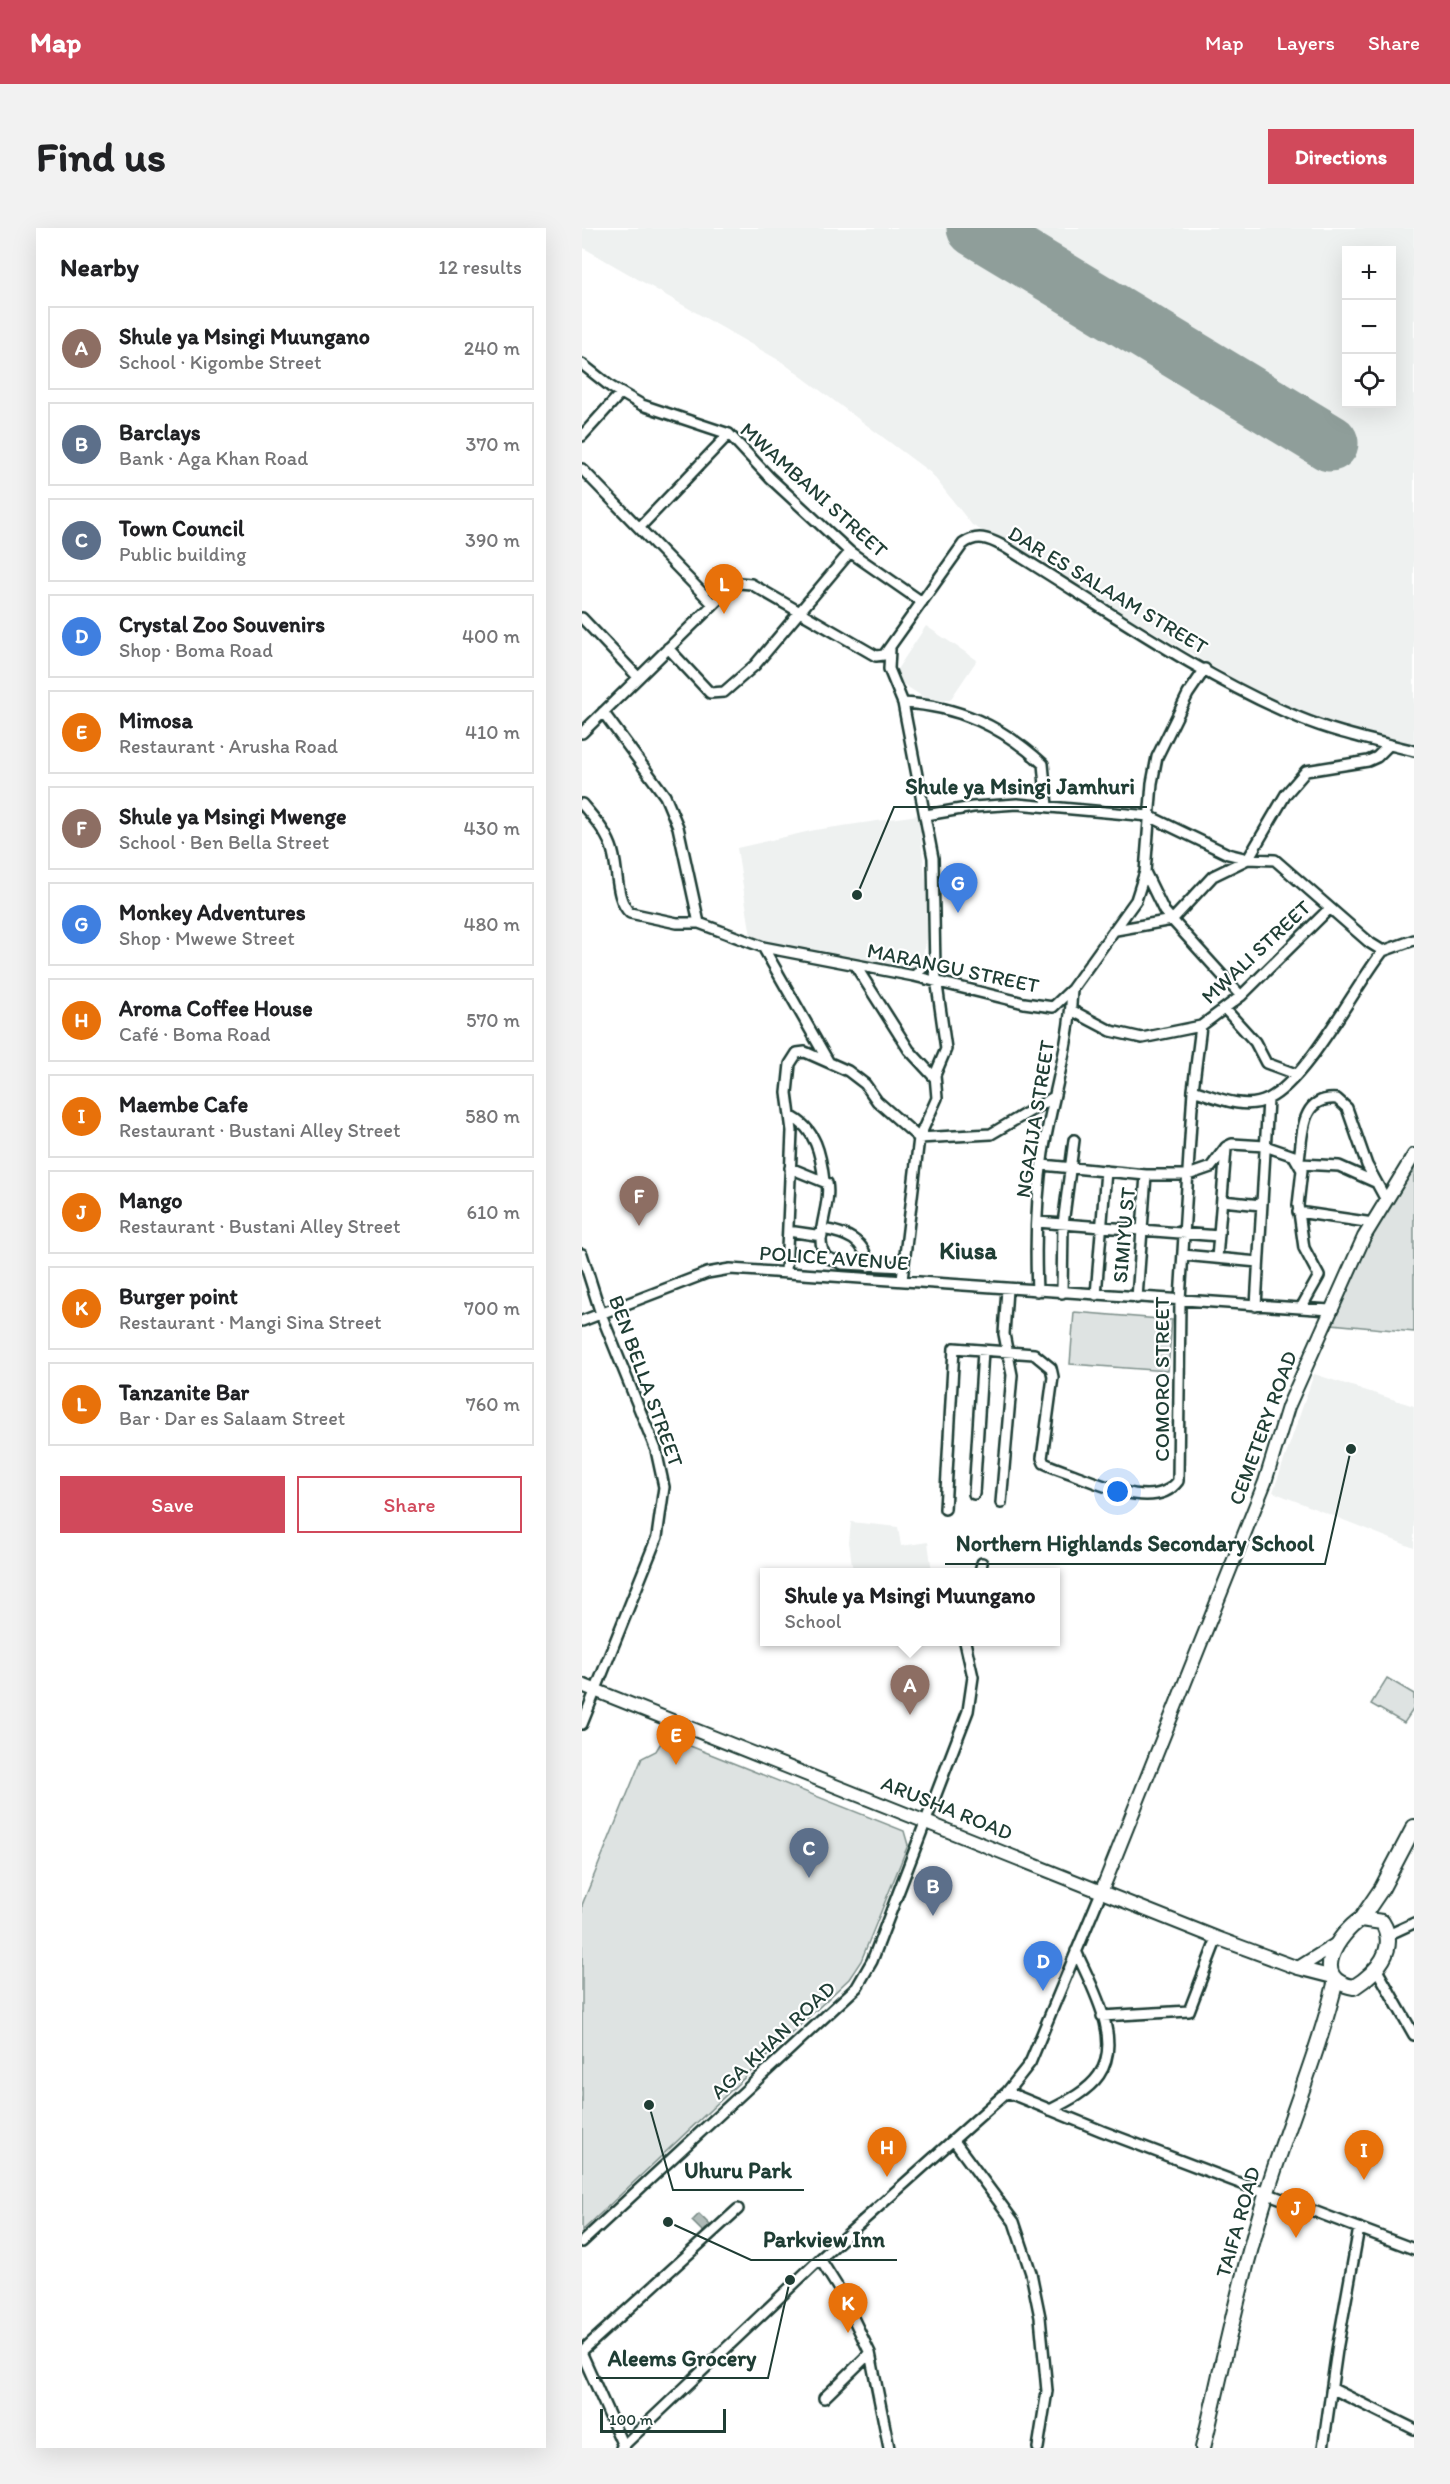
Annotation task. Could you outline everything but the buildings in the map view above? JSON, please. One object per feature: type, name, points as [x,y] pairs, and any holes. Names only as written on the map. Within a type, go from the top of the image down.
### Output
[{"type":"highway","points":[[1382,1887],[1382,1922],[1388,1935],[1387,1950],[1377,1970],[1354,1987],[1344,1986],[1334,1978],[1329,1966],[1338,1943],[1346,1931],[1361,1919],[1382,1887],[1414,1827]]},
{"type":"highway","points":[[1361,1919],[1382,1922]]},
{"type":"highway","name":"TAIFA ROAD","points":[[1203,2448],[1266,2194],[1308,2066],[1330,2012],[1334,1978]]},
{"type":"highway","name":"TAIFA ROAD","points":[[1330,2012],[1354,1987]]},
{"type":"main road","name":"CEMETERY ROAD","points":[[1102,1890],[1265,1482],[1288,1407],[1330,1310],[1373,1223],[1414,1155]]},
{"type":"main road","name":"ARUSHA ROAD","points":[[582,1685],[1102,1890],[1217,1938],[1298,1968],[1334,1978]]},
{"type":"main road","points":[[1298,1968],[1338,1943]]},
{"type":"street","name":"MWAMBANI STREET","points":[[582,364],[620,394],[642,405],[729,434],[770,478],[850,552],[922,603]]},
{"type":"street","points":[[582,436],[620,394]]},
{"type":"street","points":[[640,527],[729,434]]},
{"type":"street","points":[[582,469],[713,604]]},
{"type":"street","name":"DAR ES SALAAM STREET","points":[[890,649],[963,544],[972,538],[990,539],[1205,669],[1302,719],[1414,752]]},
{"type":"street","points":[[668,648],[710,693],[724,692],[754,665],[850,552]]},
{"type":"street","points":[[582,733],[637,676],[732,586],[744,582],[876,656],[884,655],[890,649]]},
{"type":"street","points":[[582,618],[637,676]]},
{"type":"street","points":[[890,649],[889,669],[903,703],[926,815],[934,868],[934,958],[946,1049],[934,1077],[937,1098],[920,1138],[902,1280]]},
{"type":"street","name":"MARANGU STREET","points":[[582,804],[604,832],[612,847],[621,899],[627,910],[639,916],[677,923],[699,923],[763,947],[914,976],[1048,1008],[1058,1005],[1072,990],[1136,900],[1145,872],[1149,816],[1157,757],[1188,694],[1205,669]]},
{"type":"street","points":[[903,703],[922,704],[970,715],[1012,739],[1042,764],[1047,806]]},
{"type":"street","points":[[603,712],[665,796],[685,855],[699,923]]},
{"type":"street","points":[[1116,930],[1172,920],[1213,876],[1248,859],[1300,775],[1306,771],[1338,764],[1368,761],[1377,757],[1389,745]]},
{"type":"street","points":[[926,815],[996,805],[1047,806],[1149,816],[1228,854],[1248,859],[1275,860],[1329,909],[1383,951]]},
{"type":"street","points":[[1145,872],[1158,902],[1240,996]]},
{"type":"street","name":"MWALI STREET","points":[[1071,1010],[1111,1031],[1142,1038],[1201,1026],[1240,996],[1329,909]]},
{"type":"street","points":[[1192,1090],[1239,1103],[1268,1100],[1311,1057],[1383,951],[1414,940]]},
{"type":"street","points":[[763,947],[828,1061]]},
{"type":"street","points":[[914,976],[934,958]]},
{"type":"street","points":[[855,965],[909,1050],[934,1077]]},
{"type":"street","name":"NGAZIJA STREET","points":[[1037,1291],[1037,1222],[1042,1165],[1071,1010],[1072,990]]},
{"type":"street","points":[[1225,1009],[1255,1042],[1266,1063],[1296,1074]]},
{"type":"street","name":"COMORO STREET","points":[[1008,1354],[1034,1354],[1051,1368],[1053,1377],[1042,1458],[1044,1463],[1107,1489],[1150,1495],[1165,1492],[1178,1481],[1180,1470],[1180,1300],[1192,1090],[1201,1026]]},
{"type":"street","points":[[786,1273],[790,1168],[790,1116],[787,1093],[793,1058],[801,1051],[828,1061],[862,1081],[877,1101],[920,1138],[991,1134],[1054,1096]]},
{"type":"street","points":[[1301,1308],[1319,1276],[1306,1253],[1298,1212],[1300,1162],[1307,1112],[1316,1104],[1337,1099],[1347,1108],[1356,1141],[1386,1200]]},
{"type":"street","points":[[1256,1306],[1268,1100]]},
{"type":"street","points":[[790,1116],[803,1123],[811,1132],[828,1186],[822,1233],[823,1253],[831,1261],[868,1266],[904,1267]]},
{"type":"street","points":[[1062,1293],[1063,1224],[1074,1140]]},
{"type":"street","points":[[1042,1165],[1146,1175],[1188,1175],[1211,1167],[1226,1147],[1237,1144],[1265,1146],[1289,1153],[1300,1162],[1339,1166],[1376,1182]]},
{"type":"street","points":[[1216,1258],[1226,1147]]},
{"type":"street","points":[[790,1168],[825,1181]]},
{"type":"street","points":[[1096,1295],[1106,1171]]},
{"type":"street","name":"SIMIYU ST","points":[[1137,1298],[1146,1175]]},
{"type":"street","points":[[1222,1201],[1262,1205]]},
{"type":"street","points":[[1298,1212],[1373,1223]]},
{"type":"street","points":[[1037,1222],[1141,1228],[1219,1236]]},
{"type":"street","points":[[788,1231],[854,1238],[867,1254],[868,1266]]},
{"type":"street","name":"BEN BELLA STREET","points":[[582,1254],[601,1314],[656,1450],[664,1487],[657,1537],[582,1724]]},
{"type":"street","points":[[1183,1256],[1258,1262]]},
{"type":"street","name":"POLICE AVENUE","points":[[582,1321],[707,1273],[730,1269],[1330,1310]]},
{"type":"street","points":[[1001,1503],[1012,1375],[1004,1334],[1007,1289]]},
{"type":"street","points":[[945,1509],[954,1348],[1008,1354]]},
{"type":"street","points":[[974,1494],[983,1351]]},
{"type":"street","name":"AGA KHAN ROAD","points":[[582,2241],[857,1987],[872,1961],[971,1702],[973,1677],[967,1646]]},
{"type":"street","points":[[738,2209],[582,2353],[623,2447],[820,2259],[1007,2092],[1030,2063],[1102,1890]]},
{"type":"street","points":[[1388,1935],[1414,1923]]},
{"type":"street","points":[[1102,2016],[1189,2011],[1217,1938]]},
{"type":"street","points":[[1050,2110],[1076,2097],[1099,2076],[1107,2052],[1102,2016],[1076,1951]]},
{"type":"street","points":[[1377,1970],[1414,2035]]},
{"type":"street","points":[[1007,2092],[1266,2194],[1414,2249]]},
{"type":"street","points":[[954,2141],[1014,2222],[1031,2273],[1040,2318],[1047,2391],[1038,2448]]},
{"type":"street","points":[[1323,2448],[1337,2350],[1359,2228]]},
{"type":"street","points":[[820,2259],[840,2291],[870,2353],[889,2448]]},
{"type":"street","points":[[824,2398],[870,2353]]},
{"type":"street","points":[[1333,2389],[1414,2429]]},
{"type":"shaded area","points":[[582,228],[1414,228],[1414,747],[1294,714],[972,525],[931,473],[782,362],[582,247]]},
{"type":"shaded area","points":[[926,626],[977,660],[950,700],[928,700],[892,677]]},
{"type":"shaded area","points":[[918,815],[930,918],[921,966],[903,979],[822,963],[752,943],[737,848],[815,830]]},
{"type":"shaded area","points":[[1414,1165],[1414,1332],[1332,1324],[1368,1241]]},
{"type":"shaded area","points":[[1074,1312],[1172,1320],[1168,1371],[1070,1364]]},
{"type":"shaded area","points":[[1314,1374],[1414,1406],[1414,1548],[1273,1492]]},
{"type":"shaded area","points":[[851,1522],[898,1527],[901,1546],[928,1542],[931,1568],[852,1568],[849,1542]]},
{"type":"shaded area","points":[[1387,1678],[1414,1694],[1414,1708],[1404,1723],[1371,1704]]},
{"type":"shaded area","points":[[665,1736],[904,1831],[908,1845],[861,1961],[849,1979],[582,2231],[582,1905],[642,1758],[656,1751]]},
{"type":"shaded area","points":[[699,2214],[710,2225],[703,2232],[692,2221]]},
{"type":"runway","points":[[975,228],[1330,443]]},
{"type":"place","name":"Tanzanite Bar","points":[[724,614]]},
{"type":"place","name":"Shule ya Msingi Jamhuri","points":[[857,895]]},
{"type":"place","name":"Monkey Adventures","points":[[958,913]]},
{"type":"place","name":"Shule ya Msingi Mwenge","points":[[639,1226]]},
{"type":"place","name":"Northern Highlands Secondary School","points":[[1351,1449]]},
{"type":"place","name":"Shule ya Msingi Muungano","points":[[910,1715]]},
{"type":"place","name":"Mimosa","points":[[676,1765]]},
{"type":"place","name":"Town Council","points":[[809,1878]]},
{"type":"place","name":"Barclays","points":[[933,1916]]},
{"type":"place","name":"Crystal Zoo Souvenirs","points":[[1043,1991]]},
{"type":"place","name":"Uhuru Park","points":[[649,2105]]},
{"type":"place","name":"Aroma Coffee House","points":[[887,2177]]},
{"type":"place","name":"Maembe Cafe","points":[[1364,2180]]},
{"type":"place","name":"Parkview Inn","points":[[668,2222]]},
{"type":"place","name":"Mango","points":[[1296,2238]]},
{"type":"place","name":"Aleems Grocery","points":[[790,2280]]},
{"type":"place","name":"Burger point","points":[[848,2333]]},
{"type":"district","name":"Kiusa","points":[[968,1251]]}]
